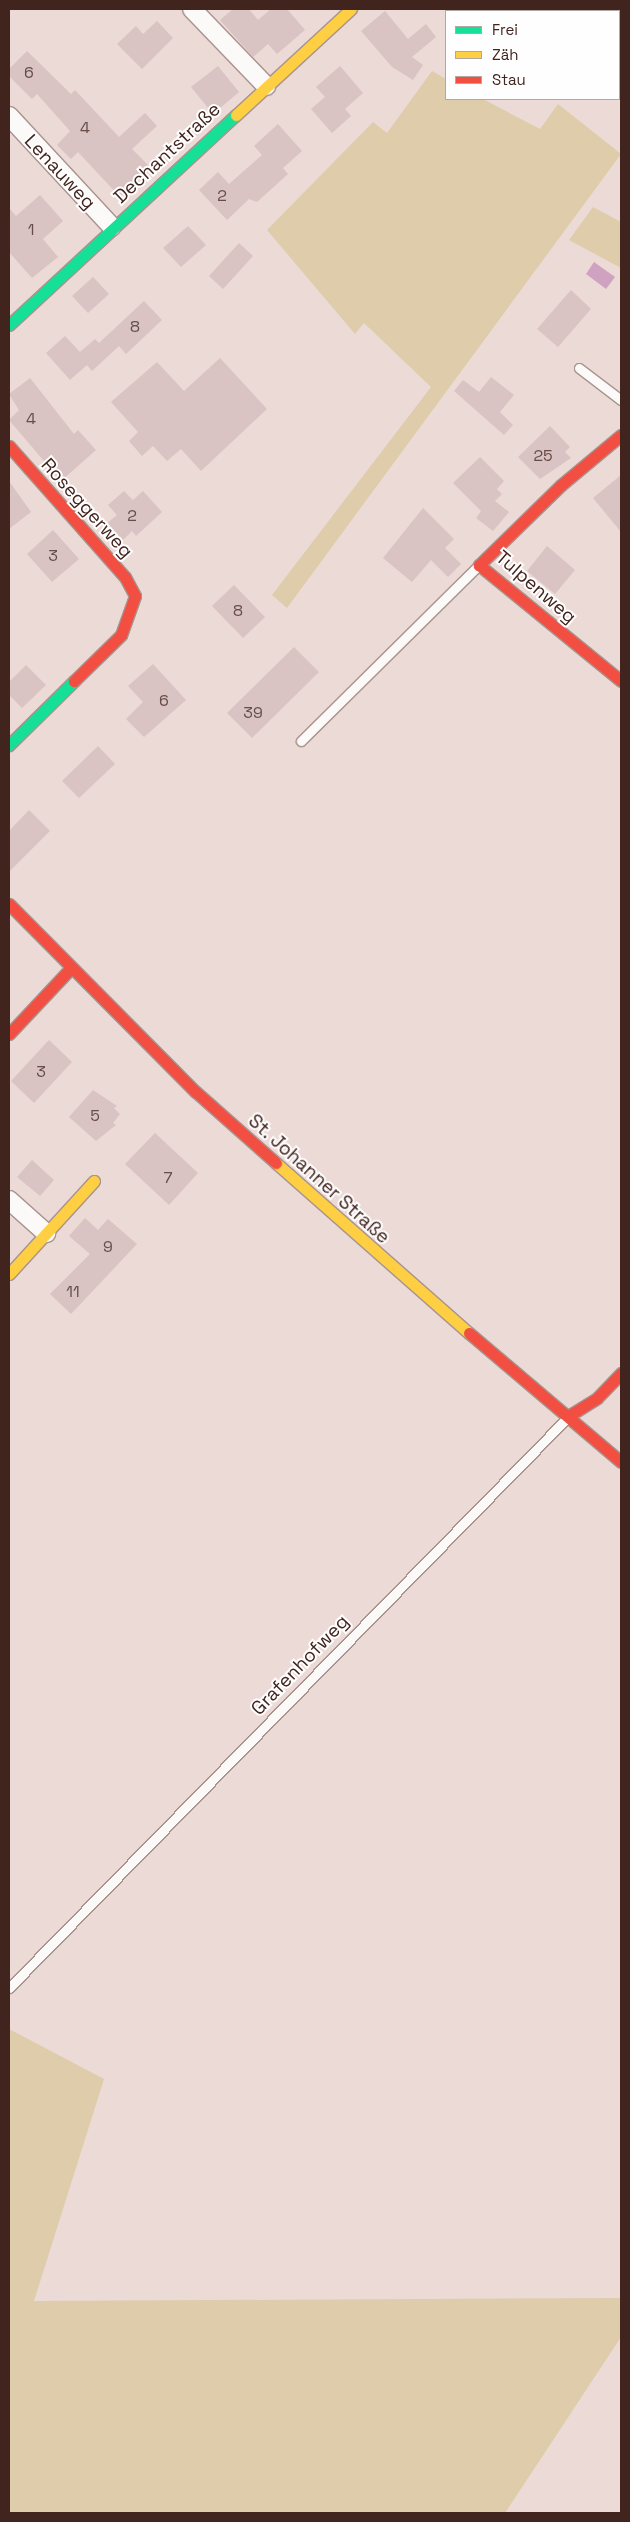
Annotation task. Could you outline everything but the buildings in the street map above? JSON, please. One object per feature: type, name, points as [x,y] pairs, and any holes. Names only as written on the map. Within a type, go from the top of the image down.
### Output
[{"type":"street","points":[[192,9],[266,86]]},
{"type":"street","name":"Dechantstraße","points":[[9,325],[112,227],[351,9]]},
{"type":"street","name":"Lenauweg","points":[[9,116],[112,227]]},
{"type":"street","name":"Tulpenweg","points":[[621,435],[560,485],[479,565],[621,681]]},
{"type":"street","name":"Roseggerweg","points":[[9,446],[126,577],[135,596],[131,616],[121,635],[9,744]]},
{"type":"street","name":"St. Johanner Straße","points":[[9,904],[70,970],[285,1173],[512,1371],[570,1415],[621,1462]]},
{"type":"street","points":[[9,1034],[70,970]]},
{"type":"street","points":[[9,1274],[94,1181]]},
{"type":"street","points":[[9,1200],[46,1234]]},
{"type":"street","name":"Grafenhofweg","points":[[570,1415],[597,1398],[621,1373]]},
{"type":"lane","points":[[579,368],[621,400]]},
{"type":"lane","points":[[301,741],[479,565]]},
{"type":"lane","name":"Grafenhofweg","points":[[9,1988],[570,1415]]},
{"type":"shaded area","points":[[432,71],[445,78],[445,100],[485,100],[540,129],[558,104],[621,154],[287,608],[272,595],[431,387],[364,323],[355,334],[267,230],[373,122],[387,133]]},
{"type":"shaded area","points":[[593,207],[621,222],[621,268],[569,240]]},
{"type":"shaded area","points":[[594,262],[615,277],[606,289],[586,274]]},
{"type":"shaded area","points":[[9,2029],[104,2079],[34,2301],[621,2298],[621,2337],[505,2513],[9,2513]]},
{"type":"traffic: fast","points":[[9,325],[236,115]]},
{"type":"traffic: fast","points":[[9,745],[74,681]]},
{"type":"traffic: slow","points":[[236,115],[351,9]]},
{"type":"traffic: slow","points":[[276,1163],[469,1333]]},
{"type":"traffic: slow","points":[[9,1274],[94,1181]]},
{"type":"traffic: jam","points":[[621,435],[561,485],[479,565],[621,681]]},
{"type":"traffic: jam","points":[[9,446],[125,577],[135,596],[121,635],[74,681]]},
{"type":"traffic: jam","points":[[9,904],[196,1092],[276,1163]]},
{"type":"traffic: jam","points":[[9,1034],[70,969]]},
{"type":"traffic: jam","points":[[469,1333],[621,1462]]},
{"type":"traffic: jam","points":[[570,1415],[597,1398],[621,1373]]}]
